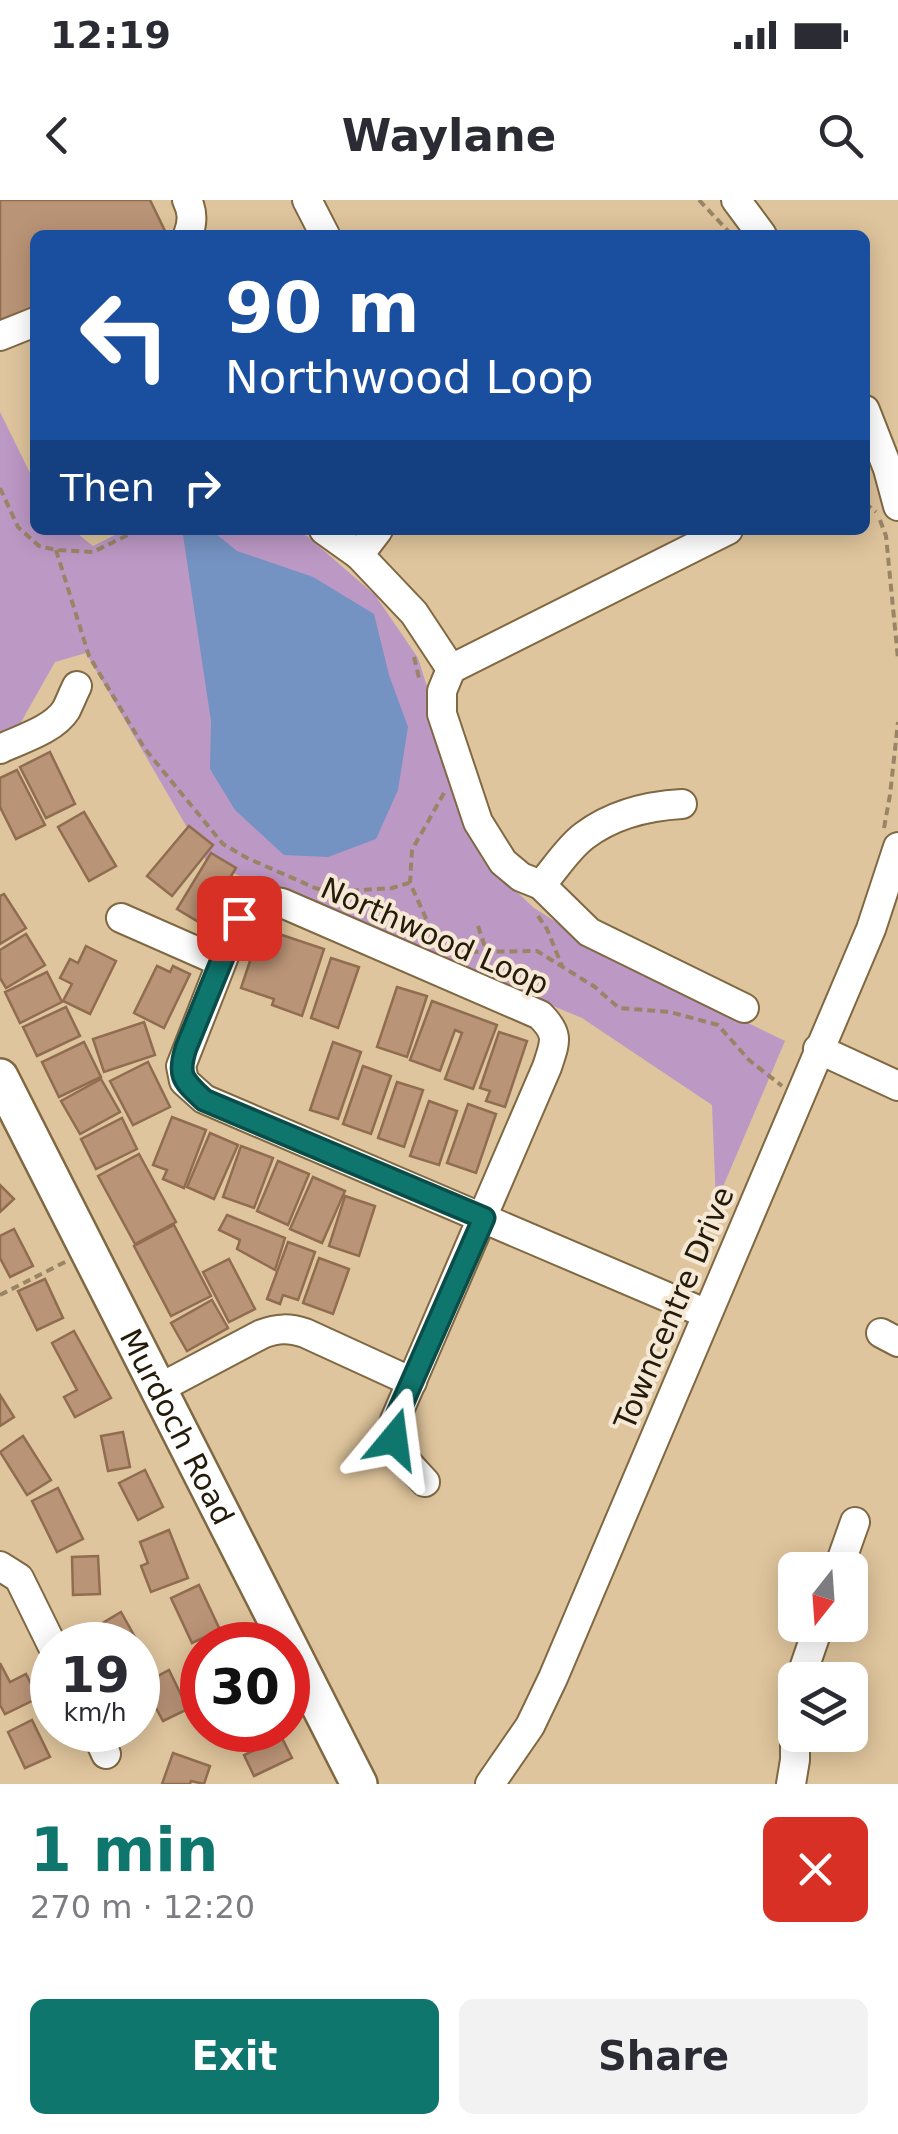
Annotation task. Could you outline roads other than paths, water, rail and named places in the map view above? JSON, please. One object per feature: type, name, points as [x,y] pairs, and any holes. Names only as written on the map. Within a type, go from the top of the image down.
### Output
[{"type":"main road","name":"Murdoch Road","points":[[0,1077],[359,1782]]},
{"type":"street","points":[[187,200],[192,210],[189,230]]},
{"type":"street","points":[[306,200],[322,230]]},
{"type":"street","points":[[736,200],[758,230]]},
{"type":"street","points":[[0,336],[30,324]]},
{"type":"street","points":[[870,439],[876,473],[898,506]]},
{"type":"street","points":[[331,535],[359,555],[414,613],[451,668]]},
{"type":"street","points":[[359,555],[374,535]]},
{"type":"street","points":[[718,535],[451,668],[442,690],[442,714],[478,822],[504,862],[521,877],[542,885],[589,932],[744,1008]]},
{"type":"street","points":[[0,749],[59,718],[76,686]]},
{"type":"street","points":[[542,885],[581,838],[616,816],[657,805],[682,804]]},
{"type":"street","name":"Towncentre Drive","points":[[490,1784],[530,1726],[553,1678],[871,929],[898,847]]},
{"type":"street","name":"Northwood Loop","points":[[484,1218],[555,1044],[554,1028],[540,1014],[282,903],[261,900],[247,907],[239,918],[181,1066],[184,1081],[204,1100],[707,1314]]},
{"type":"street","points":[[121,918],[221,962]]},
{"type":"street","points":[[818,1048],[898,1086]]},
{"type":"street","points":[[425,1482],[401,1456],[394,1439],[395,1420],[484,1218]]},
{"type":"street","points":[[158,1390],[262,1334],[288,1328],[412,1382]]},
{"type":"street","points":[[844,1552],[855,1522]]},
{"type":"street","points":[[0,1566],[19,1578],[40,1622]]},
{"type":"water","points":[[183,535],[217,535],[237,551],[313,577],[374,614],[389,675],[408,727],[398,790],[376,839],[328,857],[284,855],[235,810],[210,769],[211,721]]}]
